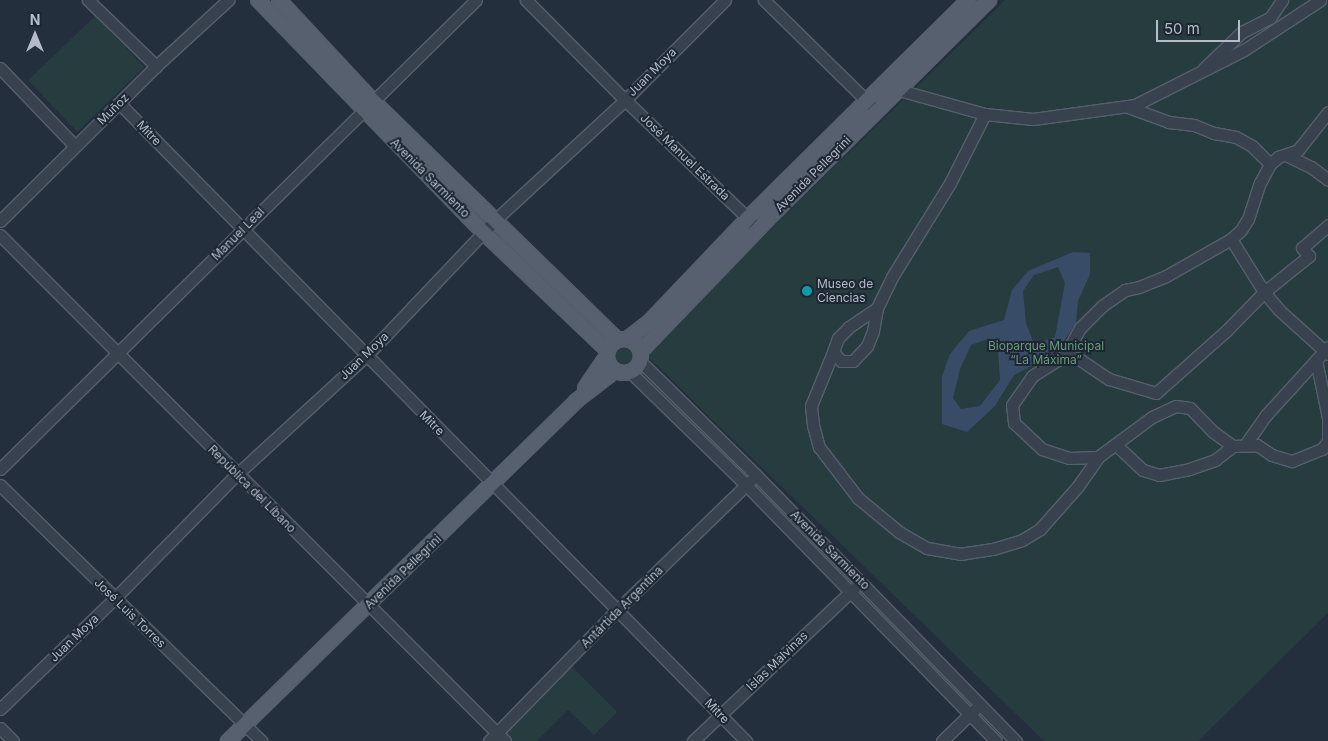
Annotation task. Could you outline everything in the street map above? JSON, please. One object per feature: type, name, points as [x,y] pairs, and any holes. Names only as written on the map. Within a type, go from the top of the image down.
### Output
[{"type":"main road","name":"Avenida Sarmiento","points":[[258,0],[368,106],[495,220],[622,339]]},
{"type":"main road","name":"Avenida Sarmiento","points":[[279,0],[368,106],[484,233],[607,353]]},
{"type":"main road","name":"Avenida Pellegrini","points":[[640,356],[872,107],[968,0]]},
{"type":"main road","name":"Avenida Pellegrini","points":[[622,339],[651,320],[748,218],[872,107],[899,90],[989,0]]},
{"type":"main road","points":[[622,339],[634,342],[640,356],[637,367],[630,372],[616,371],[608,363],[607,353],[622,339]]},
{"type":"main road","name":"Avenida Pellegrini","points":[[576,401],[607,353]]},
{"type":"main road","name":"Avenida Pellegrini","points":[[228,741],[576,401],[616,371]]},
{"type":"street","points":[[88,0],[156,66]]},
{"type":"street","name":"Muñoz","points":[[0,221],[156,66],[228,0]]},
{"type":"street","name":"Manuel Leal","points":[[0,469],[476,0]]},
{"type":"street","name":"José Manuel Estrada","points":[[526,0],[625,100],[759,229]]},
{"type":"street","name":"Juan Moya","points":[[0,709],[115,598],[237,474],[366,356],[495,220],[625,100],[724,0]]},
{"type":"street","points":[[764,0],[872,107]]},
{"type":"street","points":[[1197,76],[1242,32],[1270,18],[1282,0]]},
{"type":"street","points":[[899,90],[985,114],[1033,119],[1135,105],[1197,76],[1244,50],[1320,0]]},
{"type":"street","points":[[0,68],[76,146]]},
{"type":"street","name":"Mitre","points":[[119,103],[746,741]]},
{"type":"street","points":[[1126,106],[1168,122],[1194,126],[1214,133],[1236,137],[1252,146],[1270,164]]},
{"type":"street","points":[[1098,456],[1069,458],[1042,449],[1014,423],[1012,405],[1032,376],[1065,354],[1080,328],[1102,306],[1124,290],[1153,283],[1231,239],[1241,230],[1248,219],[1260,183],[1270,164],[1278,157],[1298,150],[1328,112]]},
{"type":"street","points":[[833,352],[841,361],[853,361],[866,346],[873,332],[877,308],[892,277],[950,183],[985,114]]},
{"type":"street","points":[[1286,155],[1311,167],[1328,180]]},
{"type":"street","points":[[1065,354],[1080,359],[1108,379],[1156,393],[1226,332],[1264,292],[1309,256],[1302,248],[1328,225]]},
{"type":"street","name":"República del Líbano","points":[[0,235],[237,474],[370,604],[497,738]]},
{"type":"street","points":[[1231,239],[1264,292],[1279,310],[1327,351],[1316,360],[1266,415],[1245,445]]},
{"type":"street","points":[[877,308],[849,327],[838,338],[811,406],[813,425],[819,447],[858,498],[899,532],[927,548],[960,554],[993,549],[1022,540],[1040,529],[1058,510],[1098,456],[1116,445],[1152,417],[1176,406],[1190,408],[1212,431],[1233,446]]},
{"type":"street","name":"Avenida Sarmiento","points":[[640,356],[1016,741]]},
{"type":"street","points":[[1116,445],[1143,470],[1159,475],[1189,469],[1215,460],[1233,446],[1257,445],[1272,455],[1292,461],[1322,449],[1328,441],[1328,418],[1316,360]]},
{"type":"street","name":"Avenida Sarmiento","points":[[630,372],[746,485],[996,741]]},
{"type":"street","name":"Antártida Argentina","points":[[497,738],[618,609],[756,475]]},
{"type":"street","name":"José Luis Torres","points":[[0,485],[261,741]]},
{"type":"street","name":"Islas Malvinas","points":[[693,741],[861,581]]},
{"type":"street","points":[[942,741],[981,704]]},
{"type":"street","points":[[0,728],[13,741]]},
{"type":"green space","name":"Bioparque Municipal “La Máxima”","points":[[1005,0],[1328,0],[1328,613],[1198,741],[1044,741],[644,353]]},
{"type":"green space","points":[[95,16],[144,67],[77,132],[28,81]]},
{"type":"green space","points":[[624,345],[631,348],[634,355],[631,362],[624,365],[617,362],[614,355],[617,348]]},
{"type":"green space","points":[[643,371],[738,467],[707,437],[696,432],[639,375]]},
{"type":"green space","points":[[770,496],[846,572],[842,575],[766,500]]},
{"type":"green space","points":[[869,601],[899,632],[910,637],[967,695],[963,699]]},
{"type":"green space","points":[[570,665],[617,712],[594,735],[568,710],[537,741],[512,741],[504,732]]},
{"type":"water","points":[[1073,252],[1090,253],[1090,274],[1078,301],[1076,323],[1062,344],[1049,357],[1014,375],[995,406],[967,432],[942,424],[942,376],[950,354],[969,331],[1004,320],[1012,290],[1028,271]],"holes":[[[1058,267],[1065,283],[1055,337],[1034,344],[1026,323],[1023,291],[1034,275]],[[988,339],[998,350],[1000,380],[980,406],[961,409],[953,398],[960,369],[971,345]]]},
{"type":"place","name":"Museo de Ciencias","points":[[807,291]]}]
